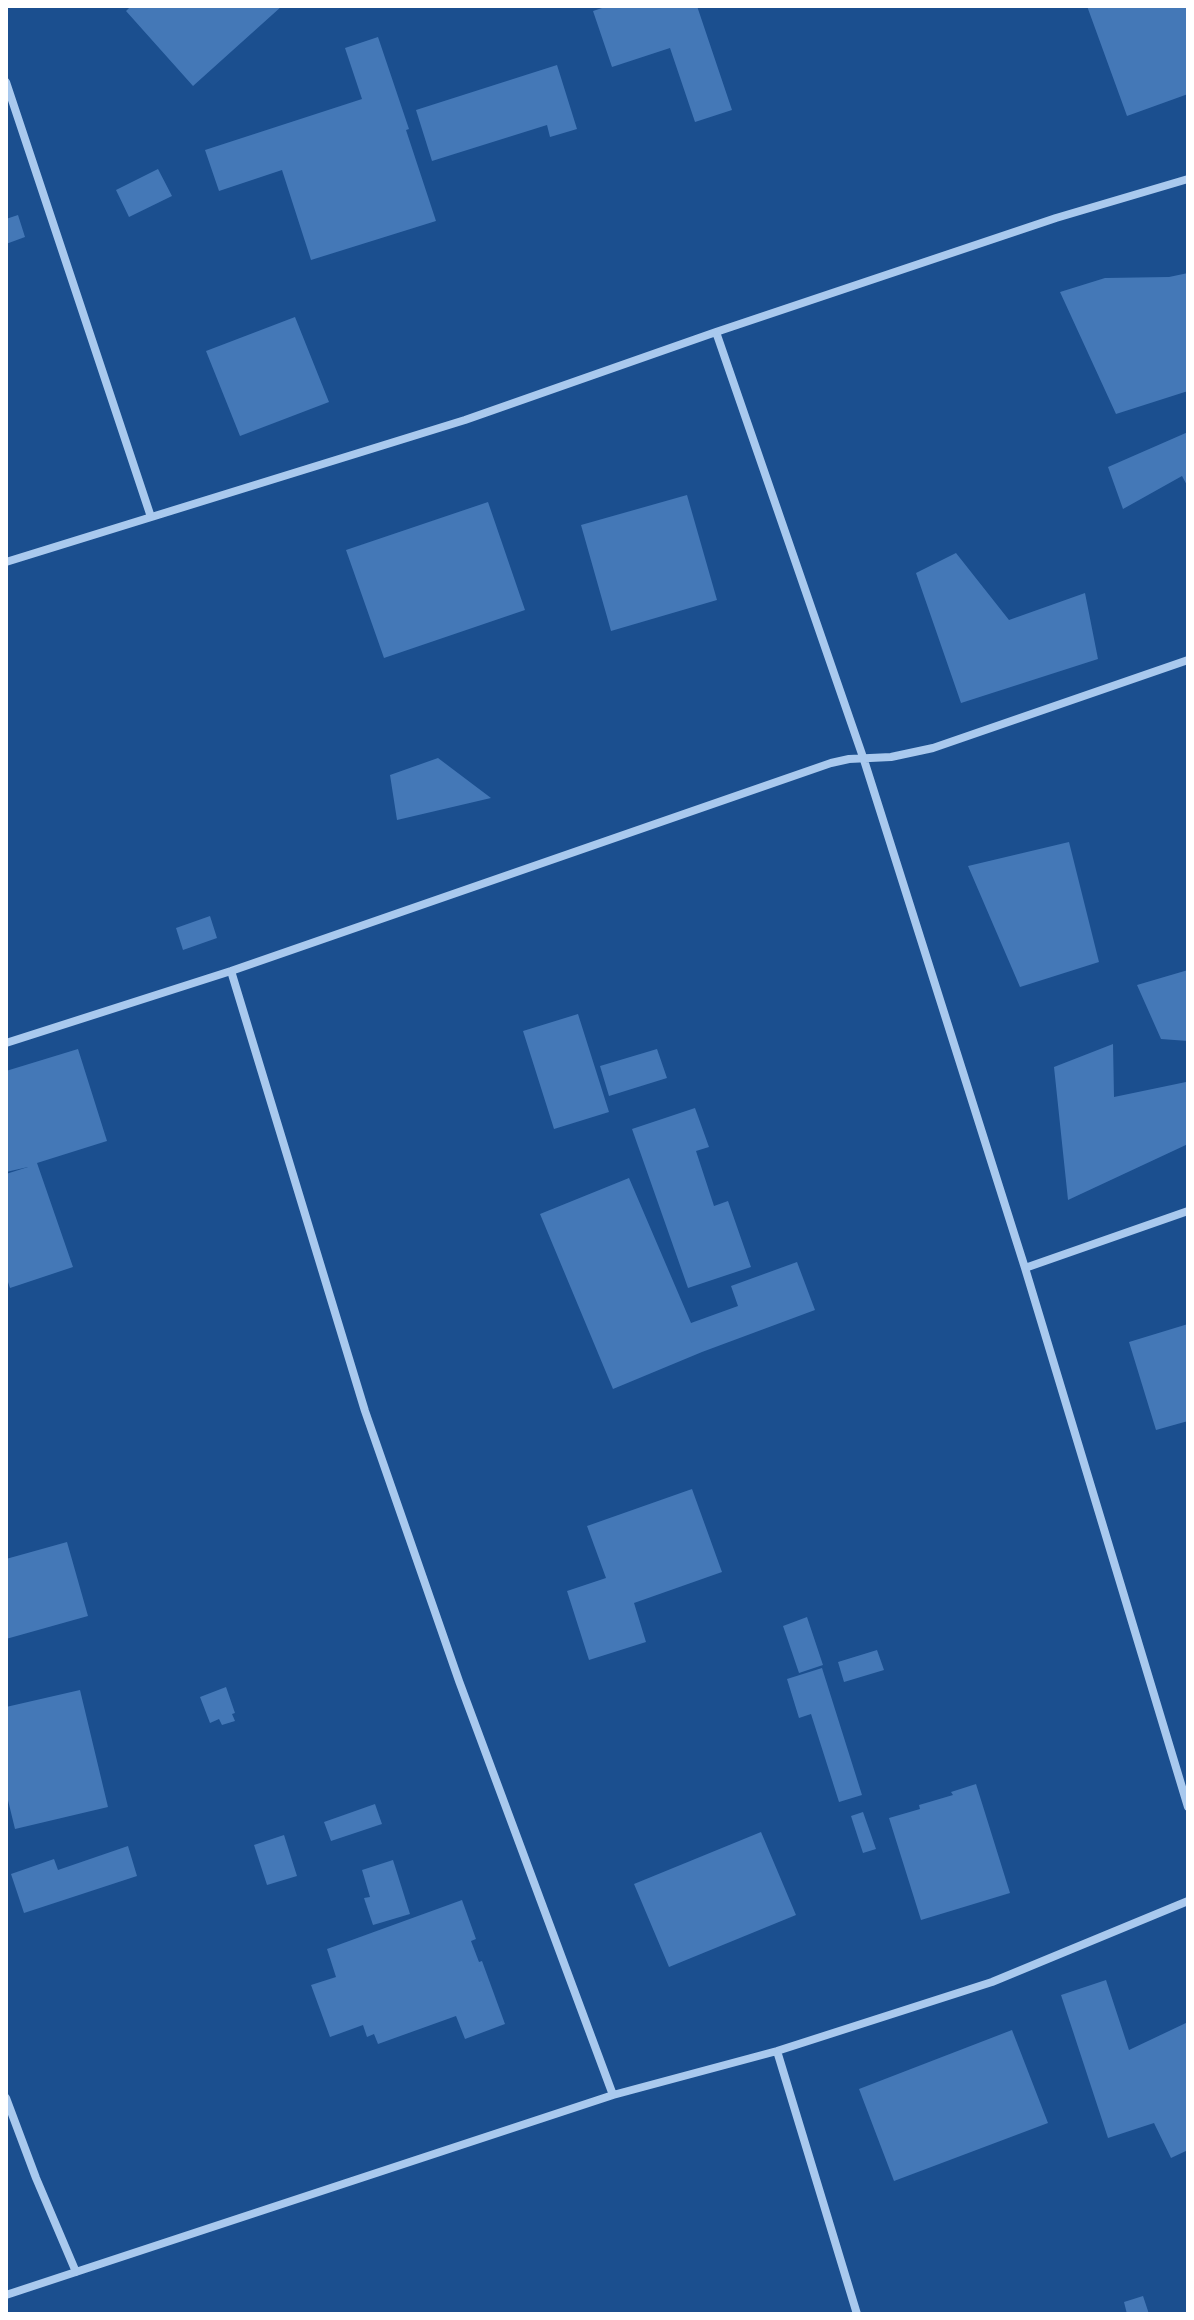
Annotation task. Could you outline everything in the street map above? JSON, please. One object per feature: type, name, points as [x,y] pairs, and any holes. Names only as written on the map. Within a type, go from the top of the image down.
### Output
[{"type":"street","points":[[6,82],[151,517]]},
{"type":"street","points":[[6,562],[465,420],[1056,218],[1188,179]]},
{"type":"street","points":[[716,332],[864,760],[1025,1268],[1188,1807]]},
{"type":"street","points":[[6,1043],[231,971],[831,763],[933,748],[1188,660]]},
{"type":"street","points":[[231,971],[365,1411],[459,1681],[613,2095]]},
{"type":"street","points":[[1025,1268],[1188,1211]]},
{"type":"street","points":[[6,2295],[613,2095],[777,2051],[992,1982],[1188,1901]]},
{"type":"street","points":[[777,2051],[857,2314]]},
{"type":"street","points":[[6,2098],[76,2272]]},
{"type":"building","points":[[131,6],[282,6],[193,86],[126,11]]},
{"type":"building","points":[[608,6],[697,6],[732,110],[695,122],[670,48],[612,67],[593,11]]},
{"type":"building","points":[[1087,6],[1188,6],[1188,94],[1127,116]]},
{"type":"building","points":[[378,37],[436,221],[311,260],[282,170],[219,191],[205,150],[362,99],[345,48]]},
{"type":"building","points":[[557,65],[577,129],[550,137],[547,125],[432,161],[416,110]]},
{"type":"building","points":[[158,169],[172,196],[129,217],[116,190]]},
{"type":"building","points":[[18,215],[25,237],[6,244],[6,219]]},
{"type":"building","points":[[1188,273],[1188,391],[1116,414],[1060,292],[1105,278],[1169,277]]},
{"type":"building","points":[[295,317],[329,402],[240,436],[206,351]]},
{"type":"building","points":[[1188,432],[1188,487],[1182,476],[1123,509],[1108,467]]},
{"type":"building","points":[[687,495],[717,600],[611,631],[581,525]]},
{"type":"building","points":[[488,502],[525,610],[384,658],[346,550]]},
{"type":"building","points":[[956,553],[1009,620],[1085,593],[1098,659],[961,703],[916,573]]},
{"type":"building","points":[[438,758],[491,798],[397,820],[390,775]]},
{"type":"building","points":[[1069,842],[1099,962],[1020,987],[968,866]]},
{"type":"building","points":[[210,916],[217,938],[183,950],[176,928]]},
{"type":"building","points":[[1188,970],[1188,1041],[1161,1039],[1137,985]]},
{"type":"building","points":[[578,1014],[609,1112],[554,1129],[523,1031]]},
{"type":"building","points":[[1113,1044],[1114,1097],[1186,1082],[1188,1144],[1068,1200],[1054,1067]]},
{"type":"building","points":[[78,1049],[107,1141],[37,1163],[73,1267],[10,1288],[6,1276],[6,1174],[28,1167],[6,1172],[6,1071]]},
{"type":"building","points":[[657,1049],[667,1078],[609,1096],[600,1066]]},
{"type":"building","points":[[695,1108],[709,1147],[696,1151],[714,1206],[728,1201],[751,1267],[688,1288],[632,1129]]},
{"type":"building","points":[[629,1178],[691,1323],[738,1306],[731,1286],[797,1262],[815,1310],[613,1389],[540,1214]]},
{"type":"building","points":[[1188,1324],[1188,1421],[1156,1430],[1129,1342]]},
{"type":"building","points":[[692,1489],[722,1572],[634,1603],[646,1642],[589,1660],[567,1591],[606,1578],[587,1526]]},
{"type":"building","points":[[67,1542],[88,1616],[6,1639],[6,1559]]},
{"type":"building","points":[[807,1617],[823,1665],[799,1673],[783,1626]]},
{"type":"building","points":[[877,1650],[884,1670],[844,1682],[838,1662]]},
{"type":"building","points":[[822,1668],[862,1795],[839,1802],[811,1714],[799,1718],[787,1679]]},
{"type":"building","points":[[226,1687],[235,1721],[222,1725],[219,1719],[210,1723],[200,1697]]},
{"type":"building","points":[[80,1690],[108,1807],[15,1829],[6,1792],[6,1707]]},
{"type":"building","points":[[976,1784],[1010,1893],[921,1920],[889,1818],[920,1809],[919,1805]]},
{"type":"building","points":[[375,1804],[382,1824],[331,1841],[324,1822]]},
{"type":"building","points":[[863,1812],[876,1849],[863,1853],[851,1816]]},
{"type":"building","points":[[761,1832],[796,1915],[669,1967],[634,1884]]},
{"type":"building","points":[[284,1835],[297,1876],[267,1885],[254,1845]]},
{"type":"building","points":[[128,1846],[137,1876],[24,1913],[11,1874],[54,1859],[58,1870]]},
{"type":"building","points":[[393,1860],[410,1914],[373,1925],[364,1898],[370,1897],[362,1870]]},
{"type":"building","points":[[462,1900],[476,1939],[471,1941],[479,1962],[482,1961],[505,2024],[465,2039],[456,2016],[378,2044],[374,2034],[367,2037],[363,2025],[330,2037],[311,1985],[336,1977],[327,1949]]},
{"type":"building","points":[[1106,1980],[1129,2050],[1188,2022],[1188,2150],[1171,2158],[1154,2123],[1108,2138],[1061,1995]]},
{"type":"building","points":[[1012,2030],[1048,2123],[894,2181],[859,2089]]},
{"type":"building","points":[[1143,2296],[1149,2314],[1127,2314],[1124,2302]]}]
